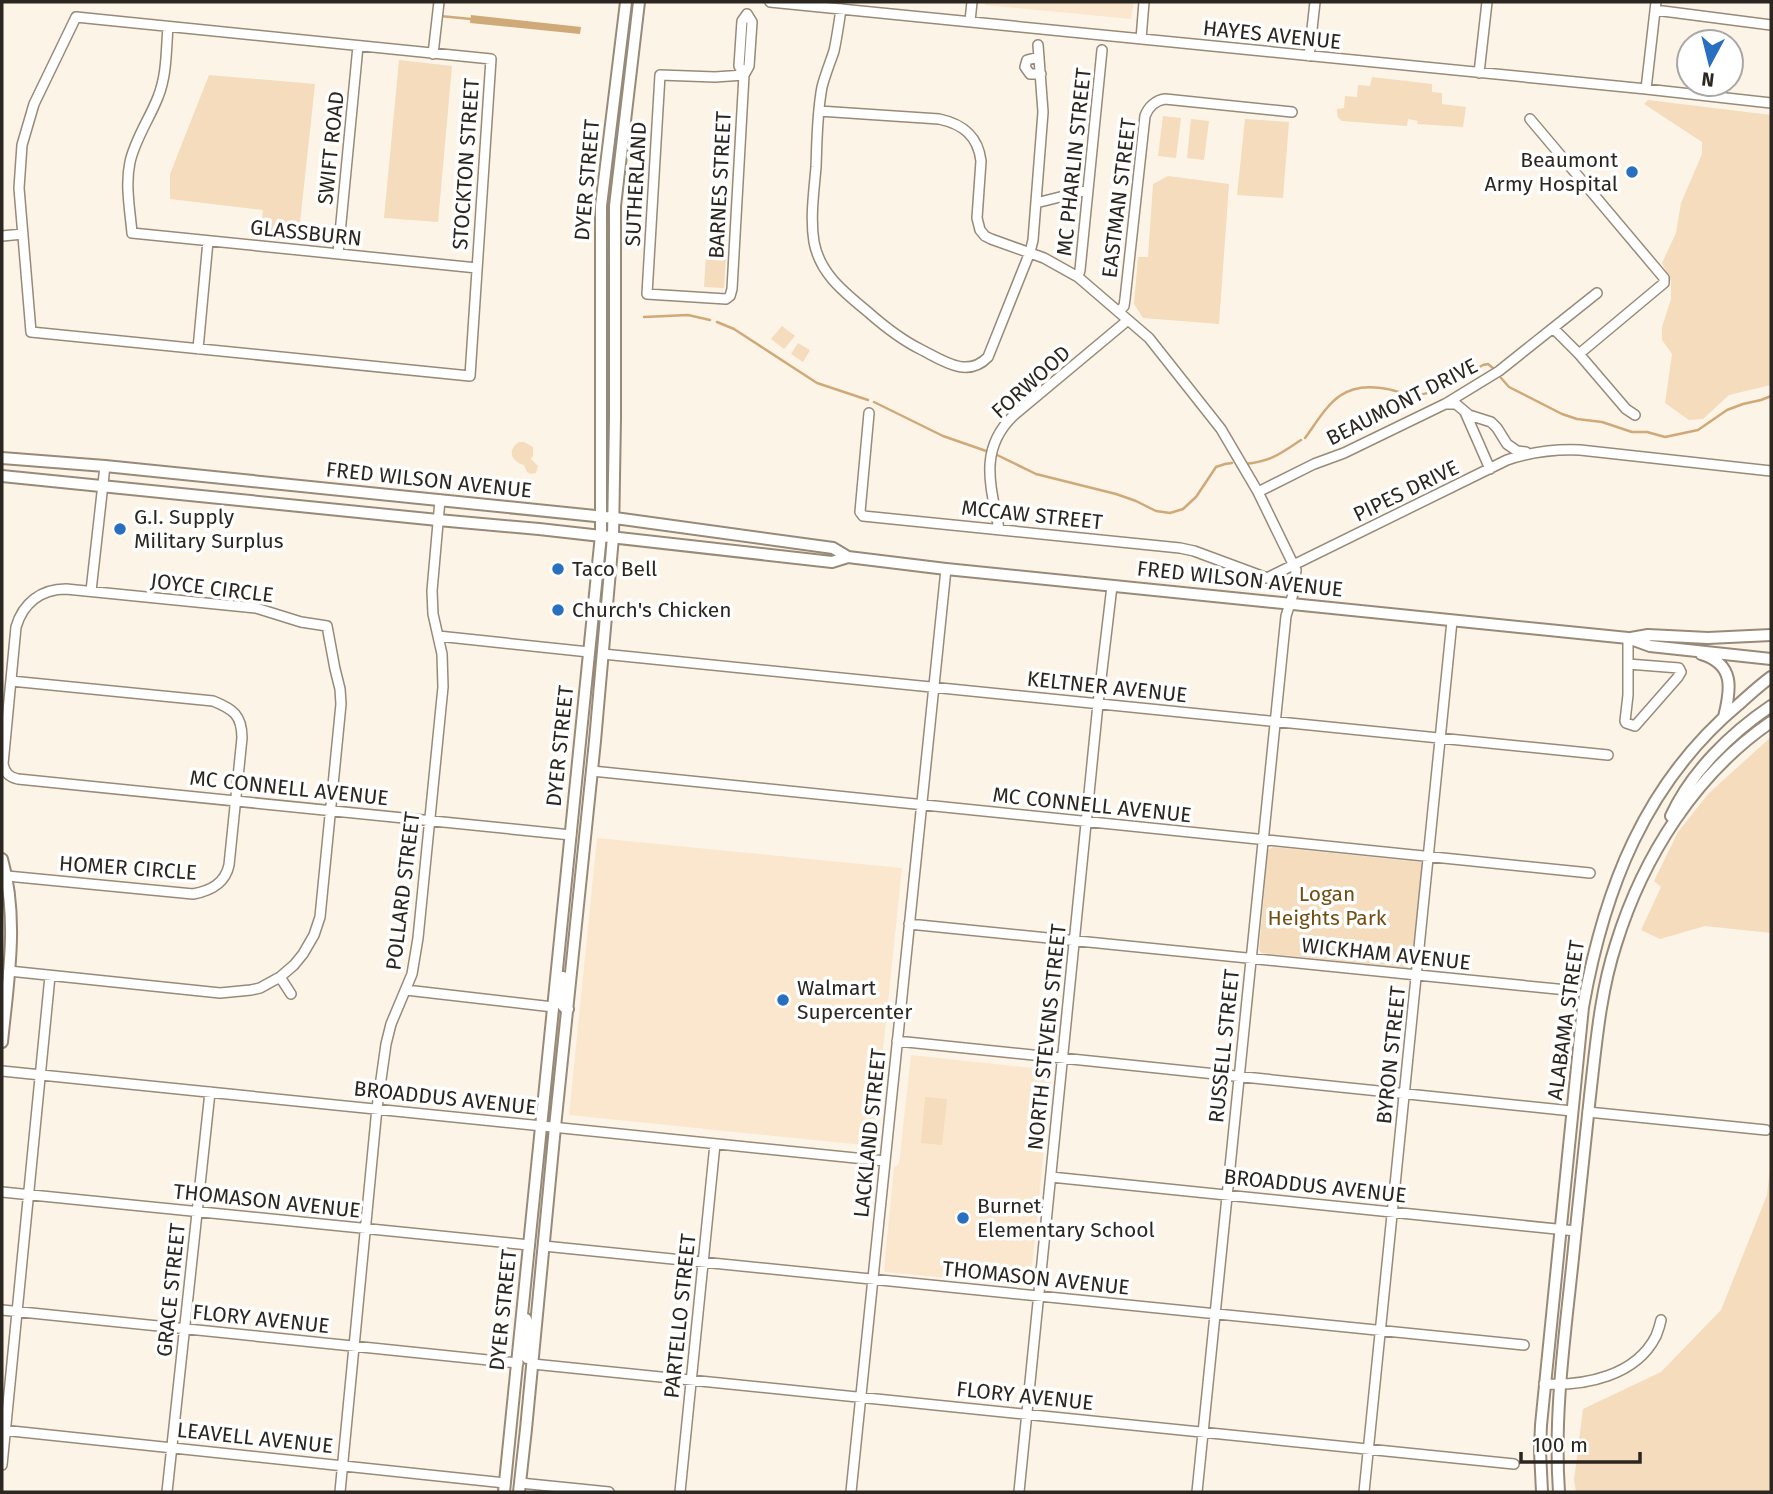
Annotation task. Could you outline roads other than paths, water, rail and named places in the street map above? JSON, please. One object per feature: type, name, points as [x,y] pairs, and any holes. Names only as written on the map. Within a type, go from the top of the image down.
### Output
[{"type":"main road","name":"DYER STREET","points":[[505,1488],[601,535],[601,206],[626,2]]},
{"type":"main road","name":"DYER STREET","points":[[519,1488],[527,1429],[615,519],[615,206],[639,2]]},
{"type":"main road","name":"FRED WILSON AVENUE","points":[[6,458],[602,517],[833,548],[848,557],[946,569],[1452,621],[1628,638],[1648,635],[1708,638],[1771,635]]},
{"type":"main road","points":[[4,476],[6,458]]},
{"type":"main road","name":"FRED WILSON AVENUE","points":[[4,476],[601,535],[832,562],[848,557]]},
{"type":"main road","name":"FRED WILSON AVENUE","points":[[1628,638],[1650,646],[1771,659]]},
{"type":"main road","points":[[1708,638],[1771,643]]},
{"type":"main road","points":[[1682,648],[1706,655],[1719,664],[1727,675],[1730,697],[1724,717]]},
{"type":"main road","points":[[589,652],[595,653],[596,678],[599,685]]},
{"type":"main road","name":"ALABAMA STREET","points":[[1542,1492],[1540,1451],[1544,1384],[1583,1007],[1591,961],[1627,853],[1649,810],[1690,753],[1724,717],[1771,677]]},
{"type":"main road","points":[[1660,841],[1679,801],[1701,771],[1732,737],[1771,706]]},
{"type":"main road","name":"ALABAMA STREET","points":[[1559,1492],[1557,1436],[1560,1385],[1601,1006],[1615,945],[1632,900],[1660,841],[1706,779],[1746,741],[1771,722]]},
{"type":"main road","points":[[581,734],[586,749],[584,768],[592,771]]},
{"type":"main road","points":[[571,835],[576,838],[578,844],[577,868],[581,875]]},
{"type":"main road","points":[[2,859],[12,929],[2,1042]]},
{"type":"main road","points":[[558,959],[563,971],[561,1003],[568,1009]]},
{"type":"main road","points":[[522,1314],[527,1322],[526,1355],[533,1364]]},
{"type":"main road","points":[[518,1363],[525,1373],[522,1422],[527,1429]]},
{"type":"street","points":[[433,54],[439,2]]},
{"type":"street","name":"BARNES STREET","points":[[730,296],[744,75],[739,66],[742,21],[747,14],[747,2]]},
{"type":"street","name":"HAYES AVENUE","points":[[770,2],[802,3],[1771,103]]},
{"type":"street","points":[[970,21],[972,2]]},
{"type":"street","points":[[1141,39],[1144,2]]},
{"type":"street","points":[[1309,55],[1315,2]]},
{"type":"street","points":[[1479,73],[1487,2]]},
{"type":"street","points":[[1646,89],[1656,6],[1771,25]]},
{"type":"street","points":[[841,9],[836,41],[818,111],[813,223],[819,259],[837,285],[898,337],[953,366],[967,368],[982,362],[991,350],[1030,252],[1043,112],[1038,45]]},
{"type":"street","name":"STOCKTON STREET","points":[[76,17],[358,46],[491,59],[470,376],[31,332],[19,179],[24,135],[34,104],[76,17]]},
{"type":"street","name":"GLASSBURN","points":[[168,27],[162,85],[129,166],[128,191],[132,233],[477,268]]},
{"type":"street","name":"SWIFT ROAD","points":[[338,254],[358,46]]},
{"type":"street","name":"MC PHARLIN STREET","points":[[1078,277],[1102,50]]},
{"type":"street","points":[[1039,57],[1027,60],[1025,67],[1027,73],[1041,74]]},
{"type":"street","name":"SUTHERLAND","points":[[730,296],[723,300],[647,294],[659,88],[660,75],[744,75]]},
{"type":"street","name":"EASTMAN STREET","points":[[1119,312],[1124,306],[1145,116],[1148,110],[1157,102],[1166,99],[1292,112]]},
{"type":"street","points":[[818,111],[939,119],[958,124],[966,130],[976,141],[980,152],[977,218],[980,230],[991,239],[1030,252],[1078,277],[1149,338],[1217,424],[1258,492],[1294,566]]},
{"type":"street","points":[[1530,119],[1664,278],[1664,283],[1578,354]]},
{"type":"street","points":[[1036,203],[1088,190]]},
{"type":"street","points":[[2,236],[23,234]]},
{"type":"street","points":[[198,349],[208,241]]},
{"type":"street","name":"BEAUMONT DRIVE","points":[[1258,492],[1445,404],[1499,371],[1597,293]]},
{"type":"street","name":"FORWOOD","points":[[999,529],[988,467],[1002,428],[1128,320]]},
{"type":"street","points":[[1553,328],[1626,410],[1635,415]]},
{"type":"street","name":"PIPES DRIVE","points":[[1445,404],[1455,404],[1465,412],[1491,422],[1507,444],[1517,451],[1535,453]]},
{"type":"street","points":[[1465,412],[1490,469]]},
{"type":"street","name":"MCCAW STREET","points":[[869,414],[861,515],[1188,550],[1267,578],[1294,566]]},
{"type":"street","name":"PIPES DRIVE","points":[[1294,566],[1507,460],[1535,453],[1580,450],[1771,471]]},
{"type":"street","points":[[91,592],[105,466]]},
{"type":"street","name":"POLLARD STREET","points":[[340,1492],[377,1108],[391,1024],[406,990],[415,958],[430,820],[443,687],[442,654],[433,614],[432,591],[440,500]]},
{"type":"street","name":"RUSSELL STREET","points":[[1196,1492],[1286,616],[1294,591],[1294,566]]},
{"type":"street","name":"LACKLAND STREET","points":[[851,1492],[946,569]]},
{"type":"street","name":"NORTH STEVENS STREET","points":[[1019,1492],[1112,586]]},
{"type":"street","name":"JOYCE CIRCLE","points":[[6,773],[3,764],[4,714],[11,681],[16,627],[26,606],[38,596],[57,589],[256,608],[301,622],[327,626],[341,704],[331,810],[320,917],[314,934],[294,965],[260,988],[220,993],[9,971]]},
{"type":"street","name":"BYRON STREET","points":[[1364,1492],[1452,621]]},
{"type":"street","points":[[438,636],[589,652]]},
{"type":"street","points":[[1628,638],[1625,721],[1635,726],[1678,677],[1681,672],[1679,668],[1682,648]]},
{"type":"street","name":"KELTNER AVENUE","points":[[603,653],[1608,755]]},
{"type":"street","points":[[1628,664],[1679,668]]},
{"type":"street","name":"HOMER CIRCLE","points":[[6,876],[193,894],[216,886],[228,871],[242,731],[239,720],[227,706],[206,699],[11,681]]},
{"type":"street","name":"MC CONNELL AVENUE","points":[[592,771],[1590,873]]},
{"type":"street","name":"MC CONNELL AVENUE","points":[[6,773],[18,779],[571,835]]},
{"type":"street","name":"WICKHAM AVENUE","points":[[909,924],[1567,990]]},
{"type":"street","points":[[2,1465],[50,976]]},
{"type":"street","points":[[280,977],[291,994]]},
{"type":"street","points":[[406,990],[553,1007]]},
{"type":"street","points":[[897,1041],[1573,1111]]},
{"type":"street","name":"BROADDUS AVENUE","points":[[2,1071],[885,1161]]},
{"type":"street","name":"GRACE STREET","points":[[167,1492],[210,1092]]},
{"type":"street","points":[[1588,1112],[1766,1130]]},
{"type":"street","name":"PARTELLO STREET","points":[[680,1492],[715,1144]]},
{"type":"street","name":"BROADDUS AVENUE","points":[[1051,1177],[1576,1231]]},
{"type":"street","name":"THOMASON AVENUE","points":[[2,1192],[529,1245]]},
{"type":"street","name":"THOMASON AVENUE","points":[[544,1247],[1524,1345]]},
{"type":"street","name":"FLORY AVENUE","points":[[2,1310],[518,1363]]},
{"type":"street","points":[[1544,1384],[1579,1384],[1628,1367],[1644,1353],[1656,1336],[1661,1320]]},
{"type":"street","name":"FLORY AVENUE","points":[[533,1364],[1514,1464]]},
{"type":"street","name":"LEAVELL AVENUE","points":[[4,1430],[342,1465],[505,1488]]},
{"type":"street","points":[[519,1488],[609,1492]]},
{"type":"waterway","points":[[440,16],[471,19]]},
{"type":"waterway","points":[[644,317],[688,315],[710,320]]},
{"type":"waterway","points":[[717,322],[734,329],[817,383],[868,400]]},
{"type":"waterway","points":[[1305,438],[1327,407],[1344,393],[1354,389],[1381,388],[1418,395],[1443,387],[1483,365],[1488,364],[1493,368]]},
{"type":"waterway","points":[[1501,378],[1509,387],[1562,414],[1602,422],[1632,432],[1647,432],[1665,437],[1698,430],[1727,410],[1771,396]]},
{"type":"waterway","points":[[874,402],[943,436],[989,452]]},
{"type":"waterway","points":[[1245,464],[1275,456],[1301,440]]},
{"type":"waterway","points":[[995,454],[1036,474],[1116,494],[1156,511],[1170,513],[1183,509],[1196,497],[1216,467],[1232,463]]},
{"type":"place","name":"Beaumont Army Hospital","points":[[1632,172]]},
{"type":"place","name":"G.I. Supply Military Surplus","points":[[120,529]]},
{"type":"place","name":"Taco Bell","points":[[558,569]]},
{"type":"place","name":"Church's Chicken","points":[[558,610]]},
{"type":"place","name":"Walmart Supercenter","points":[[783,1000]]},
{"type":"place","name":"Burnet Elementary School","points":[[963,1218]]},
{"type":"park label","name":"Logan Heights Park","points":[[1327,906]]}]
